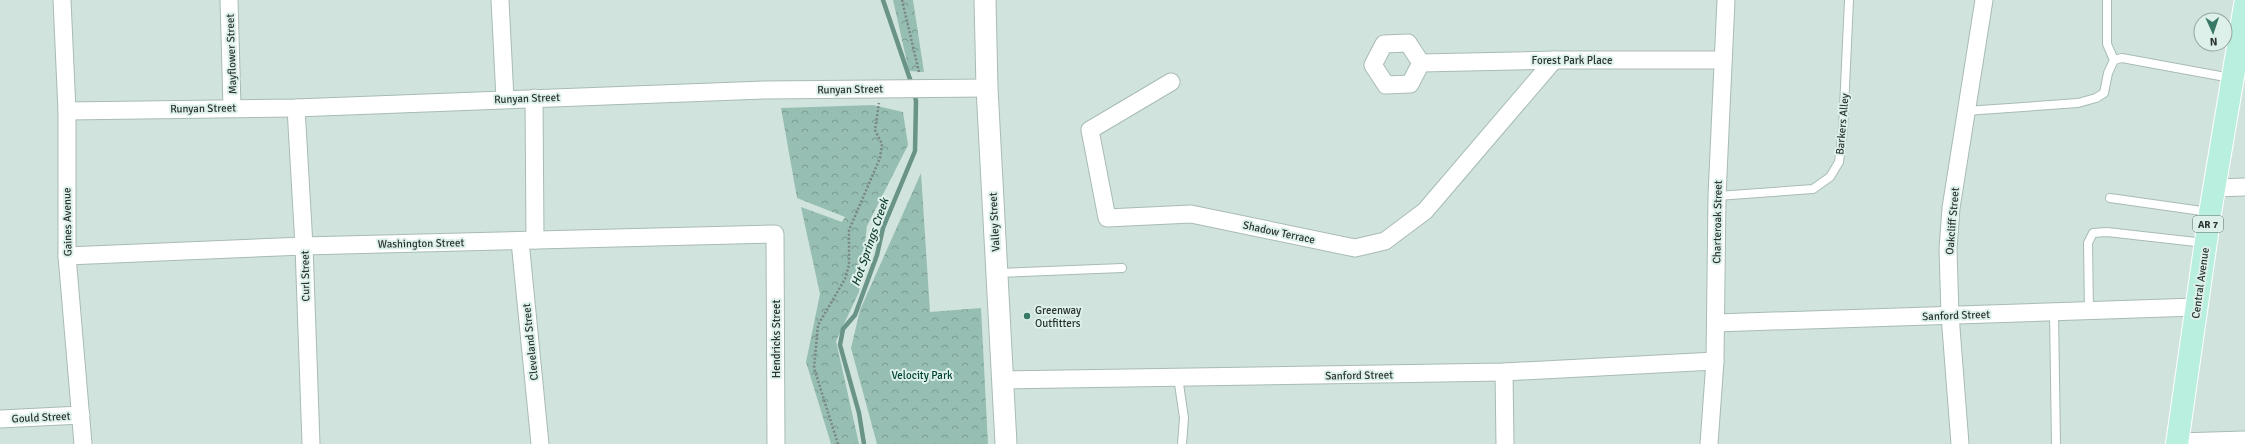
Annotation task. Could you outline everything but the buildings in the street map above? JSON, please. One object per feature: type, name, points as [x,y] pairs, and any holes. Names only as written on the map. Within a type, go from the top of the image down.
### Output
[{"type":"main road","name":"Central Avenue","points":[[2178,443],[2210,213],[2245,5]]},
{"type":"street","name":"Gaines Avenue","points":[[62,0],[67,111],[67,256],[83,444]]},
{"type":"street","name":"Mayflower Street","points":[[229,0],[232,107]]},
{"type":"street","points":[[500,0],[505,98]]},
{"type":"street","name":"Valley Street","points":[[985,0],[987,88],[1006,444]]},
{"type":"street","name":"Charteroak Street","points":[[1709,444],[1715,361],[1717,196],[1726,0]]},
{"type":"street","name":"Oakcliff Street","points":[[1960,444],[1950,315],[1948,249],[1951,208],[1984,0]]},
{"type":"street","name":"Forest Park Place","points":[[1421,63],[1554,60],[1723,60]]},
{"type":"street","name":"Shadow Terrace","points":[[1171,82],[1090,130],[1107,218],[1191,214],[1355,248],[1384,241],[1425,211],[1554,60]]},
{"type":"street","name":"Runyan Street","points":[[67,111],[232,107],[296,108],[505,98],[765,90],[900,89],[924,80],[987,88]]},
{"type":"street","name":"Cleveland Street","points":[[534,98],[528,241],[540,444]]},
{"type":"street","name":"Curl Street","points":[[296,108],[304,246],[310,444]]},
{"type":"street","points":[[2215,188],[2245,187]]},
{"type":"street","name":"Washington Street","points":[[67,256],[304,246],[775,234]]},
{"type":"street","name":"Hendricks Street","points":[[775,234],[776,444]]},
{"type":"street","name":"Sanford Street","points":[[1716,323],[2196,307]]},
{"type":"street","name":"Sanford Street","points":[[1002,380],[1504,372],[1715,361]]},
{"type":"street","points":[[1504,372],[1505,444]]},
{"type":"street","name":"Gould Street","points":[[0,419],[81,415]]},
{"type":"street","points":[[2178,443],[2245,440]]},
{"type":"lane","name":"Barkers Alley","points":[[1717,196],[1813,189],[1830,178],[1839,162],[1843,130],[1849,0]]},
{"type":"lane","points":[[1966,111],[2078,103],[2096,98],[2104,93],[2108,73],[2114,60],[2107,44],[2107,0]]},
{"type":"lane","points":[[2114,60],[2122,58],[2232,79]]},
{"type":"lane","points":[[2110,198],[2210,213]]},
{"type":"lane","points":[[2089,311],[2088,243],[2093,233],[2107,232],[2206,243]]},
{"type":"lane","points":[[996,272],[1122,268]]},
{"type":"lane","points":[[2054,312],[2056,444]]},
{"type":"lane","points":[[1178,377],[1184,418],[1182,444]]},
{"type":"path","points":[[902,0],[918,72],[924,80]]},
{"type":"path","points":[[838,444],[814,368],[818,325],[845,279],[849,265],[849,230],[880,158],[882,144],[875,130],[879,102],[886,102]]},
{"type":"green space","points":[[893,0],[913,0],[924,72],[909,71]]},
{"type":"green space","points":[[873,105],[903,112],[908,145],[867,226],[859,292],[836,341],[859,444],[831,444],[806,362],[820,294],[801,207],[842,222],[845,217],[797,198],[781,108]]},
{"type":"green space","name":"Velocity Park","points":[[921,173],[930,312],[981,308],[988,444],[877,444],[851,348],[860,310]]},
{"type":"waterway","name":"Hot Springs Creek","points":[[883,0],[912,85]]},
{"type":"waterway","name":"Hot Springs Creek","points":[[864,444],[859,413],[840,345],[843,329],[855,315],[877,255],[883,228],[915,151],[916,101],[914,92]]},
{"type":"place","name":"Greenway Outfitters","points":[[1027,316]]}]
